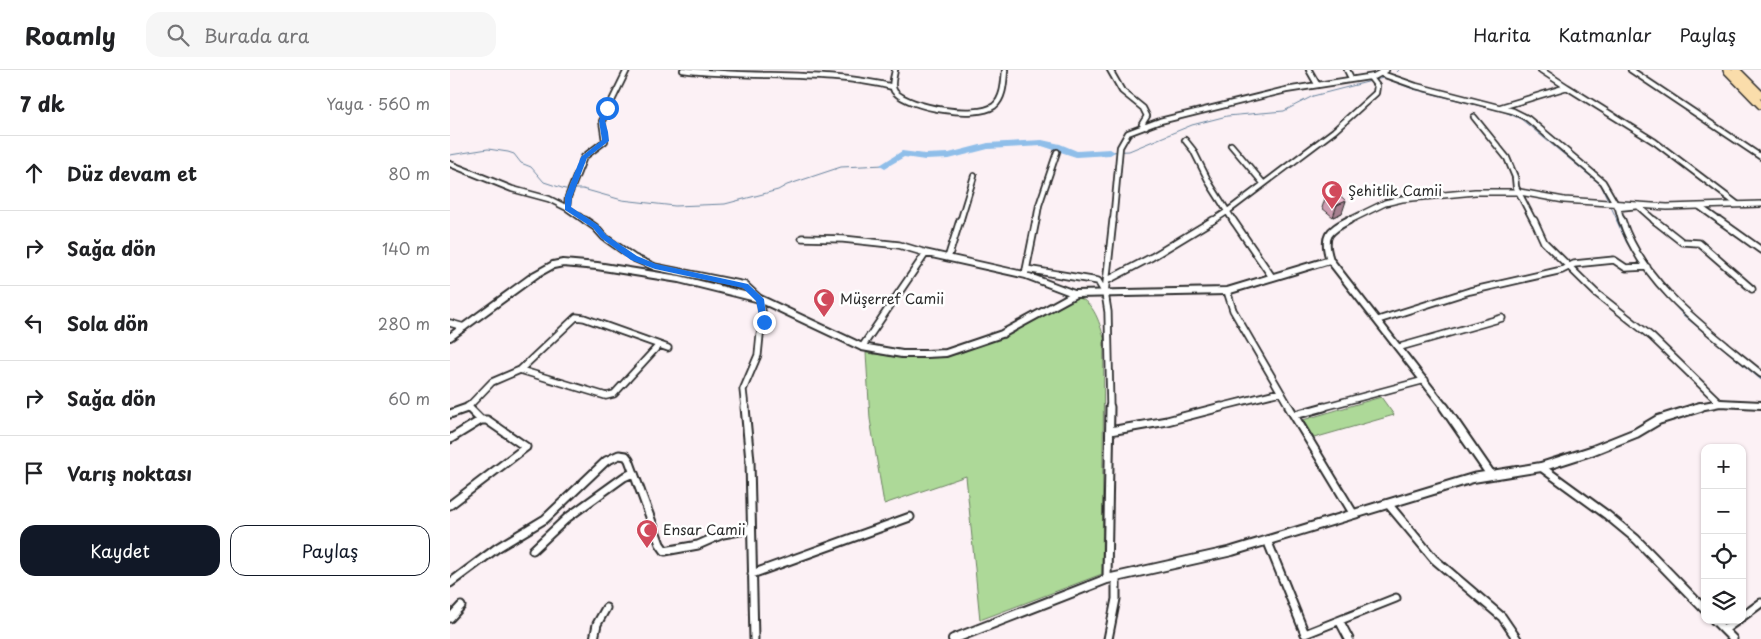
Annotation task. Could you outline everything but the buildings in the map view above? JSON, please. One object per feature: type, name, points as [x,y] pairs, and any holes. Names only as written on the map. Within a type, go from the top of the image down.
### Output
[{"type":"highway","points":[[1727,70],[1761,105]]},
{"type":"highway","points":[[1736,70],[1761,95]]},
{"type":"street","points":[[567,208],[568,197],[584,157],[606,141],[602,121],[627,70]]},
{"type":"street","points":[[683,70],[714,75],[822,71],[864,77],[879,80],[892,87],[895,92],[907,100],[952,111],[986,110],[995,105],[1003,92],[1005,70]]},
{"type":"street","points":[[892,87],[895,70]]},
{"type":"street","points":[[1110,70],[1122,91],[1143,108],[1147,116],[1142,124],[1146,126]]},
{"type":"street","points":[[1309,70],[1316,84]]},
{"type":"street","points":[[1346,70],[1352,78]]},
{"type":"street","points":[[1541,70],[1567,88],[1622,120],[1694,169],[1737,204]]},
{"type":"street","points":[[1631,70],[1761,157]]},
{"type":"street","points":[[1105,293],[1108,280],[1120,147],[1128,133],[1169,118],[1316,84],[1372,77],[1383,73],[1393,78],[1500,107],[1527,118],[1603,182],[1617,206],[1644,267],[1694,318],[1761,374]]},
{"type":"street","points":[[1108,280],[1152,257],[1228,211],[1334,131],[1376,93],[1377,86],[1372,77]]},
{"type":"street","points":[[1500,107],[1567,88]]},
{"type":"street","points":[[1474,117],[1492,137],[1506,157],[1516,179],[1516,187],[1544,242],[1568,267],[1615,309],[1652,337],[1720,403]]},
{"type":"street","points":[[1186,140],[1191,146],[1200,168],[1272,278]]},
{"type":"street","points":[[1232,145],[1263,184]]},
{"type":"street","points":[[1025,272],[1039,205],[1057,152]]},
{"type":"street","points":[[450,164],[512,189],[549,199],[567,208],[596,227],[604,237],[634,258],[655,267],[745,286],[760,299],[764,322],[760,335],[758,354],[742,390],[750,461],[754,639]]},
{"type":"street","points":[[948,258],[974,176]]},
{"type":"street","points":[[1491,475],[1425,380],[1330,260],[1326,248],[1327,236],[1333,228],[1386,203],[1440,194],[1475,192],[1520,192],[1564,200],[1617,206],[1667,207],[1761,204]]},
{"type":"street","points":[[1617,206],[1634,205],[1639,207],[1680,241],[1699,243],[1752,289]]},
{"type":"street","points":[[1700,206],[1761,250]]},
{"type":"street","points":[[802,238],[843,239],[899,245],[948,258],[1025,272],[1098,281],[1105,293],[1108,312],[1110,431],[1107,579]]},
{"type":"street","points":[[862,347],[926,253]]},
{"type":"street","points":[[1025,272],[1075,294],[1201,293],[1227,291],[1330,260]]},
{"type":"street","points":[[1378,320],[1470,291],[1562,270],[1574,264],[1614,260],[1626,268],[1644,267]]},
{"type":"street","points":[[450,337],[535,275],[553,265],[562,263],[596,266],[679,279],[760,299],[862,347],[902,354],[946,353],[1002,334],[1075,294]]},
{"type":"street","points":[[1227,291],[1233,310],[1353,513]]},
{"type":"street","points":[[450,414],[466,408],[492,382],[520,370],[576,317],[584,318],[668,348]]},
{"type":"street","points":[[1400,347],[1502,318]]},
{"type":"street","points":[[450,324],[464,328]]},
{"type":"street","points":[[520,370],[606,396],[614,394],[659,345]]},
{"type":"street","points":[[1295,415],[1425,380]]},
{"type":"street","points":[[1110,431],[1167,420],[1280,392]]},
{"type":"street","points":[[953,639],[1107,579],[1232,551],[1473,478],[1541,467],[1592,451],[1636,433],[1658,420],[1686,410],[1720,403],[1761,405]]},
{"type":"street","points":[[450,505],[526,447],[486,420],[481,420],[466,408]]},
{"type":"street","points":[[450,439],[481,420]]},
{"type":"street","points":[[450,583],[497,548],[545,519],[606,461],[619,455],[626,456],[659,537],[660,544],[665,551],[698,545],[723,534],[751,529]]},
{"type":"street","points":[[1541,467],[1607,515],[1636,539],[1701,606]]},
{"type":"street","points":[[533,550],[567,518],[624,477],[633,473]]},
{"type":"street","points":[[1389,504],[1434,559],[1502,617],[1517,639]]},
{"type":"street","points":[[752,574],[910,517]]},
{"type":"street","points":[[1267,540],[1305,634],[1340,622],[1396,598]]},
{"type":"street","points":[[1108,639],[1116,598],[1116,578]]},
{"type":"street","points":[[1746,614],[1761,603]]},
{"type":"street","points":[[450,618],[461,606]]},
{"type":"street","points":[[594,639],[597,624],[606,608]]},
{"type":"street","points":[[1340,622],[1349,639]]},
{"type":"street","points":[[1718,624],[1733,639]]},
{"type":"street","points":[[1724,630],[1732,624]]},
{"type":"green space","points":[[1073,296],[1086,301],[1090,306],[1097,318],[1104,338],[1102,574],[980,620],[966,476],[884,504],[870,419],[866,353],[908,358],[958,354],[996,338]]},
{"type":"green space","points":[[1381,397],[1394,415],[1314,438],[1303,420]]},
{"type":"waterway","points":[[1393,76],[1399,70]]},
{"type":"waterway","points":[[1110,152],[1129,151],[1192,125],[1227,116],[1284,111],[1313,96],[1383,78]]},
{"type":"waterway","points":[[1384,78],[1413,89],[1505,112],[1521,119],[1601,185],[1618,222]]},
{"type":"waterway","points":[[885,165],[902,154],[925,157],[949,156],[988,146],[1042,143],[1057,146],[1076,154],[1110,152]]},
{"type":"waterway","points":[[450,155],[488,149],[508,152],[514,154],[521,163],[531,167],[544,182],[565,189],[583,189],[622,200],[675,206],[725,204],[778,190],[787,185],[841,167],[885,165]]},
{"type":"waterway","points":[[1617,220],[1627,242],[1642,266]]},
{"type":"waterway","points":[[1662,291],[1684,315],[1761,379]]},
{"type":"place","name":"Şehitlik Camii","points":[[1332,210]]},
{"type":"place","name":"Müşerref Camii","points":[[824,318]]},
{"type":"place","name":"Ensar Camii","points":[[647,549]]},
{"type":"route","points":[[607,108],[602,121],[606,141],[584,157],[568,197],[567,208],[596,227],[604,237],[634,258],[655,267],[688,272],[745,286],[760,299],[764,322]]}]
